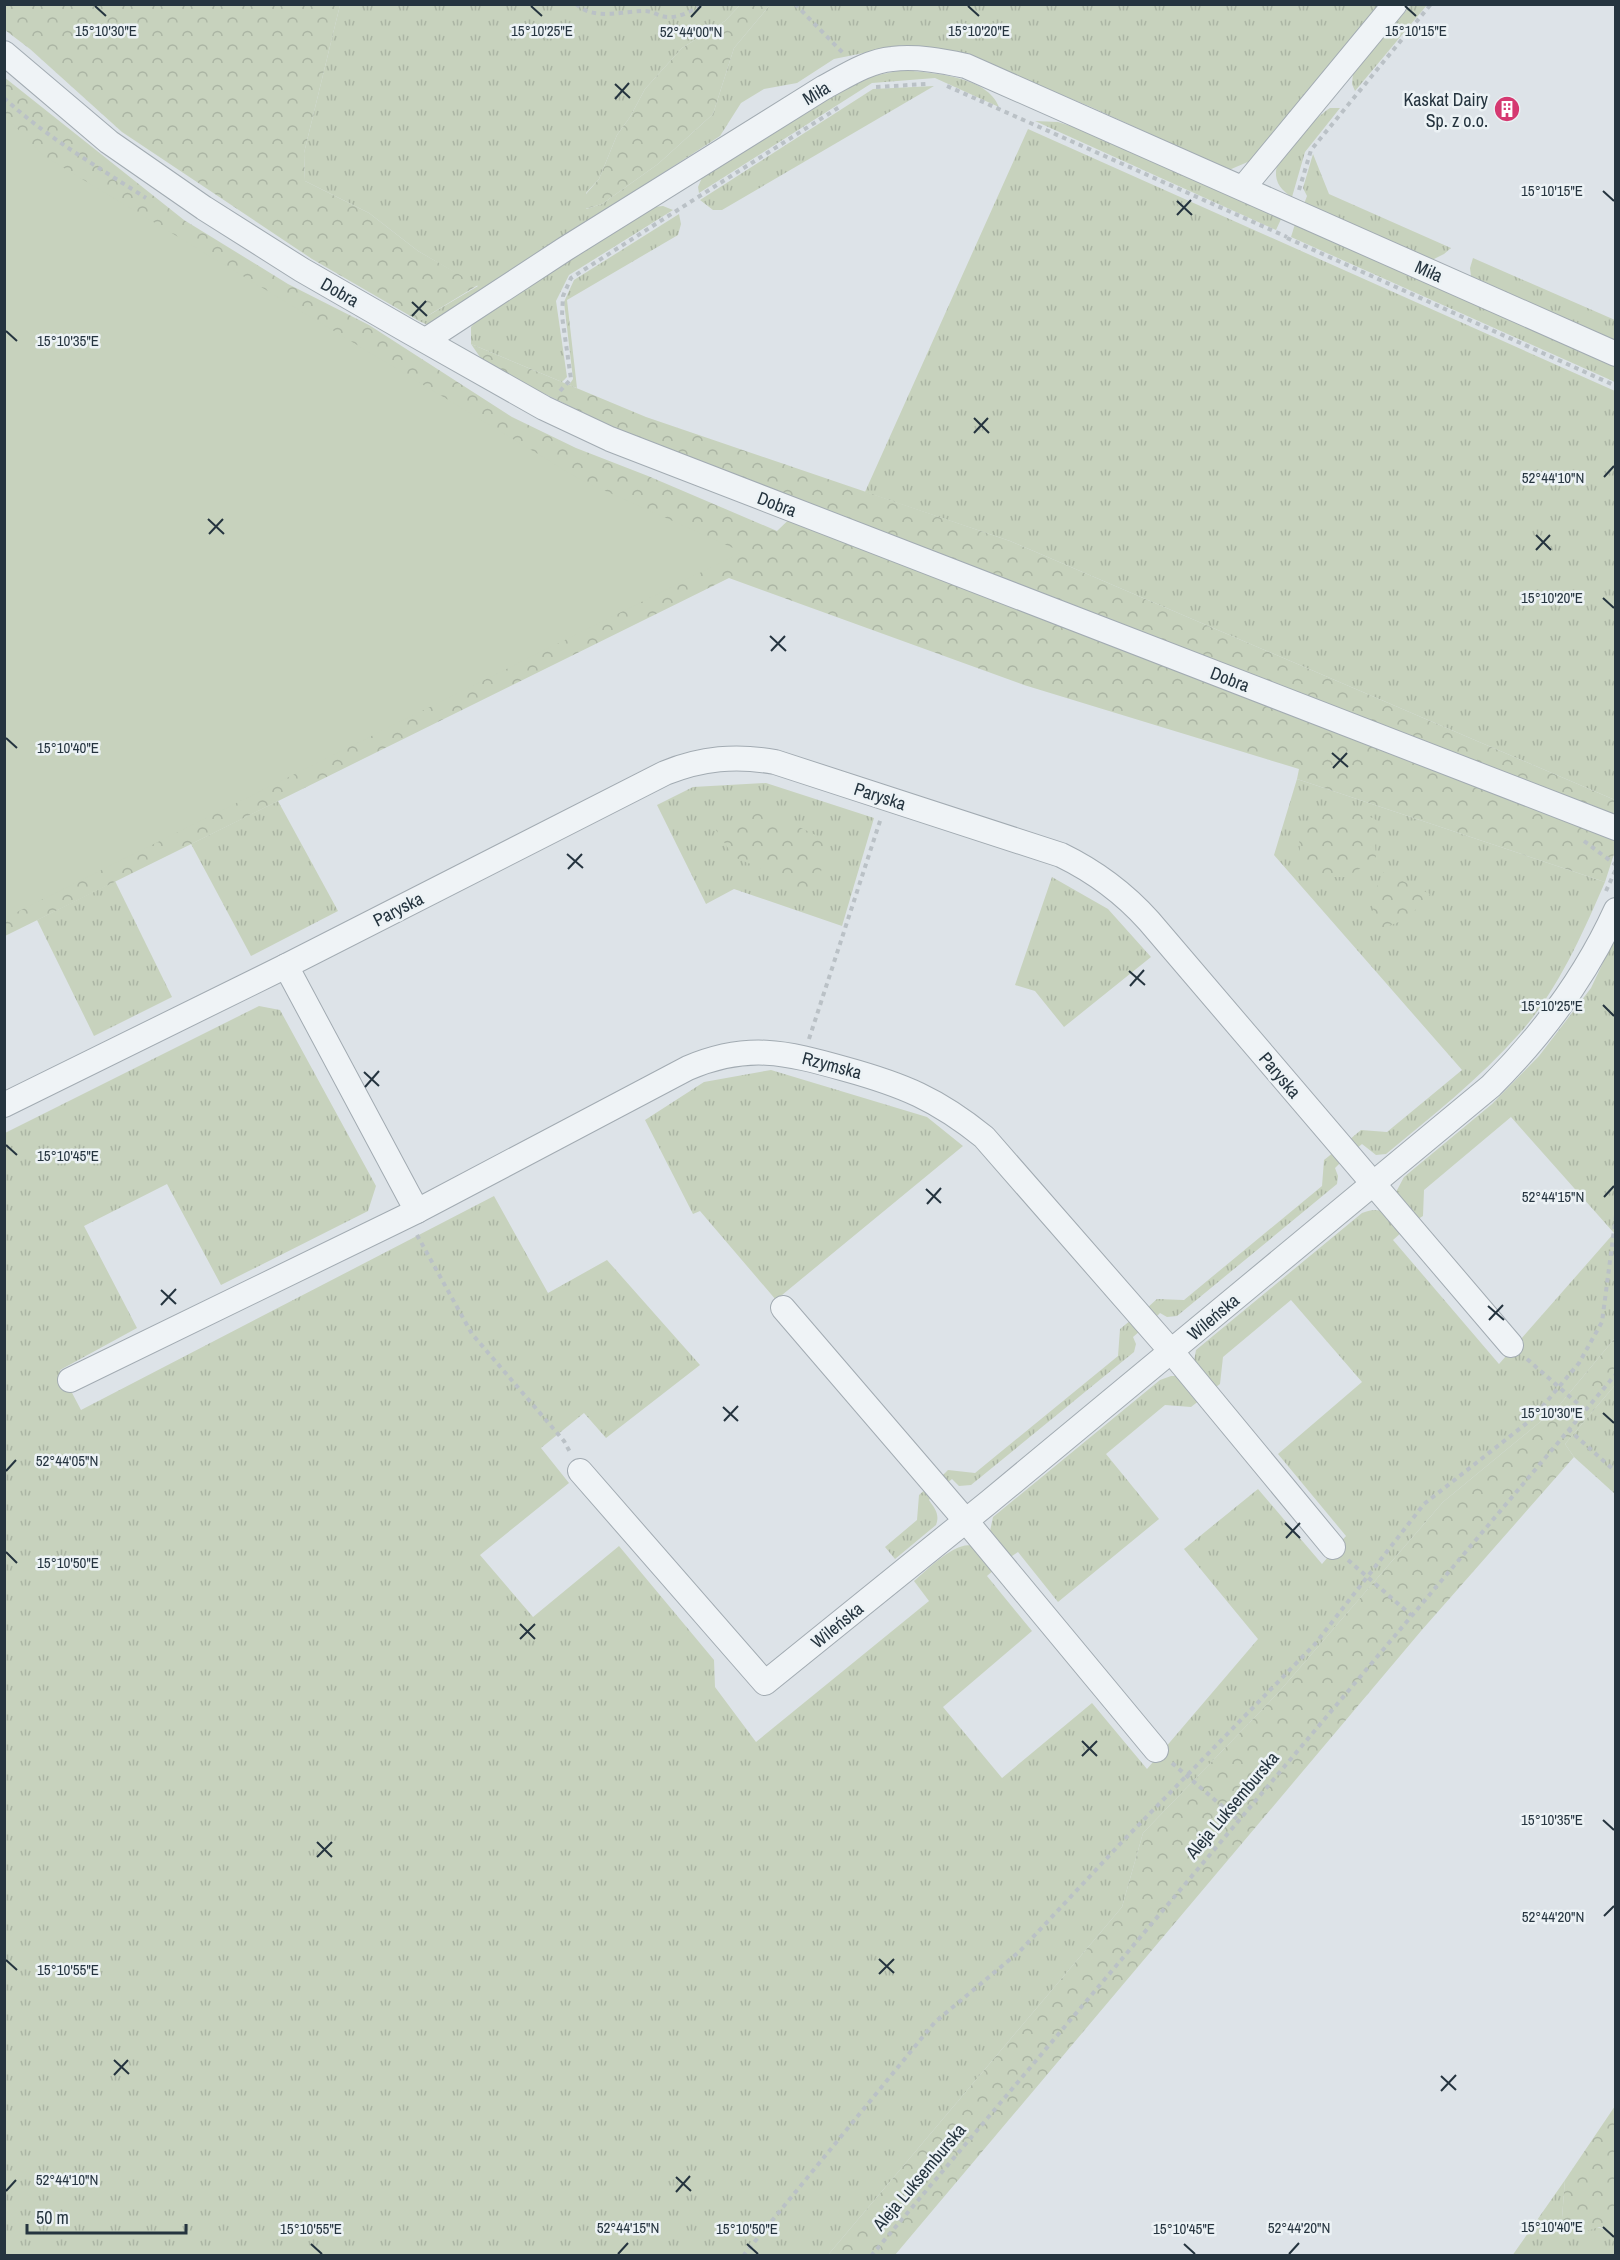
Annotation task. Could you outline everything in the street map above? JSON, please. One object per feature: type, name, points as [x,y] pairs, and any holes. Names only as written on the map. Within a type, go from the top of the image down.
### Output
[{"type":"street","points":[[1244,188],[1395,4]]},
{"type":"street","name":"Dobra","points":[[4,53],[109,142],[156,176],[302,270],[544,408],[610,439],[1616,828]]},
{"type":"street","name":"Miła","points":[[426,340],[565,249],[813,94],[865,78],[890,59],[930,58],[966,66],[1616,354]]},
{"type":"street","name":"Paryska","points":[[4,1105],[682,766],[718,758],[757,759],[775,762],[1061,855],[1100,876],[1117,889],[1149,921],[1511,1345]]},
{"type":"street","name":"Wileńska","points":[[580,1471],[765,1683],[966,1521],[1491,1086],[1548,1024],[1572,990],[1616,910]]},
{"type":"street","points":[[286,966],[412,1214]]},
{"type":"street","name":"Rzymska","points":[[70,1380],[412,1214],[705,1061],[741,1053],[762,1052],[803,1057],[874,1077],[916,1092],[961,1119],[994,1147],[1171,1352],[1333,1547]]},
{"type":"street","points":[[783,1308],[966,1521],[1156,1750]]},
{"type":"path","points":[[576,4],[584,12],[608,14],[647,11],[668,17],[693,11],[704,4]]},
{"type":"path","points":[[795,4],[865,78],[928,83]]},
{"type":"path","points":[[1287,237],[1311,150],[1431,4]]},
{"type":"path","points":[[940,83],[1616,386]]},
{"type":"path","points":[[544,408],[571,379],[562,316],[563,296],[571,279],[850,100]]},
{"type":"path","points":[[803,1057],[887,798]]},
{"type":"path","points":[[412,1214],[472,1334],[564,1441],[580,1471]]},
{"type":"path","points":[[743,2256],[935,2022],[1020,1951],[1121,1843],[1315,1644],[1424,1504],[1532,1419],[1579,1363],[1602,1322],[1616,1215]]},
{"type":"path","points":[[1511,1345],[1585,1410]]},
{"type":"path","name":"Aleja Luksemburska","points":[[871,2256],[1237,1819],[1616,1374]]},
{"type":"path","points":[[1568,1429],[1616,1472]]},
{"type":"path","points":[[1333,1547],[1411,1615]]},
{"type":"path","points":[[1156,1750],[1237,1819]]},
{"type":"green space","points":[[4,5],[340,5],[304,153],[305,181],[369,213],[418,251],[478,285],[419,321],[312,259],[122,132],[30,49],[5,30]]},
{"type":"green space","points":[[340,5],[740,5],[725,21],[682,48],[645,89],[617,135],[599,179],[586,193],[586,209],[602,204],[658,164],[713,114],[734,48],[770,5],[1380,5],[1250,161],[1229,170],[1091,107],[971,57],[903,45],[834,59],[797,83],[764,89],[741,103],[720,136],[428,325],[419,321],[478,286],[418,251],[369,213],[305,181],[304,153]]},
{"type":"green space","points":[[740,5],[770,5],[734,48],[713,114],[658,164],[602,204],[585,209],[586,194],[599,179],[617,135],[645,89],[682,48],[725,21]]},
{"type":"green space","points":[[1411,5],[1427,5],[1355,91],[1352,84],[1353,73]]},
{"type":"green space","points":[[903,70],[943,75],[971,82],[993,97],[999,107],[935,78],[872,83],[699,193],[698,187],[704,173],[839,90],[868,77]]},
{"type":"green space","points":[[4,77],[184,220],[288,284],[369,325],[512,417],[576,448],[777,531],[803,506],[627,434],[498,371],[482,360],[471,344],[646,417],[1010,541],[1615,800],[1615,851],[1605,882],[1297,779],[1299,769],[1024,685],[729,578],[5,936]]},
{"type":"green space","points":[[934,86],[722,210],[713,210],[700,200],[873,89]]},
{"type":"green space","points":[[1330,108],[1340,108],[1305,152],[1292,197],[1278,183],[1276,171],[1278,164],[1298,137]]},
{"type":"green space","points":[[5,116],[44,156],[581,480],[742,552],[5,918]]},
{"type":"green space","points":[[1035,121],[1058,122],[1083,130],[1282,217],[1276,230]]},
{"type":"green space","points":[[1028,129],[1615,391],[1615,800],[1010,541],[865,492]]},
{"type":"green space","points":[[1313,154],[1329,194],[1451,248],[1432,260],[1304,204],[1307,196],[1303,188]]},
{"type":"green space","points":[[663,206],[673,210],[569,275],[556,301],[567,377],[562,382],[471,344],[471,327],[478,319],[653,207]]},
{"type":"green space","points":[[679,214],[681,224],[678,235],[567,300],[577,388],[569,385],[573,379],[564,302],[574,280]]},
{"type":"green space","points":[[1295,224],[1615,366],[1615,382],[1291,237]]},
{"type":"green space","points":[[1473,258],[1615,320],[1615,341],[1471,276],[1470,268]]},
{"type":"green space","points":[[1297,779],[1605,882],[1568,961],[1533,1018],[1504,1051],[1471,1082],[1386,1154],[1376,1155],[1362,1144],[1356,1149],[1349,1140],[1361,1130],[1387,1132],[1462,1070],[1274,855]]},
{"type":"green space","points":[[766,783],[874,818],[842,926],[734,889],[706,904],[657,805],[693,787]]},
{"type":"green space","points":[[278,801],[338,911],[251,956],[191,844]]},
{"type":"green space","points":[[1344,810],[1373,818],[1390,829],[1375,841],[1376,859],[1346,877],[1328,877],[1312,873],[1301,862],[1299,838],[1315,812]]},
{"type":"green space","points":[[763,812],[830,842],[819,878],[804,890],[789,885],[769,872],[734,857],[716,830],[730,821]]},
{"type":"green space","points":[[1384,872],[1430,894],[1407,919],[1383,928],[1373,916],[1374,893]]},
{"type":"green space","points":[[1052,877],[1108,909],[1151,957],[1064,1027],[1035,991],[1015,985]]},
{"type":"green space","points":[[115,881],[172,997],[94,1036],[37,920]]},
{"type":"green space","points":[[1615,937],[1615,1338],[1557,1408],[1443,1502],[1278,1693],[1143,1833],[1122,1907],[828,2255],[5,2256],[5,1133],[259,1006],[280,1010],[376,1186],[368,1211],[221,1285],[167,1184],[84,1226],[137,1328],[60,1370],[81,1410],[494,1196],[548,1293],[607,1260],[700,1365],[606,1438],[584,1413],[541,1448],[569,1483],[480,1555],[533,1617],[619,1546],[714,1660],[715,1687],[756,1742],[929,1601],[914,1581],[952,1550],[968,1545],[978,1549],[996,1568],[987,1576],[1032,1631],[943,1707],[1002,1778],[1092,1703],[1147,1769],[1258,1639],[1184,1549],[1258,1489],[1322,1564],[1346,1536],[1278,1454],[1362,1382],[1291,1300],[1223,1357],[1220,1384],[1212,1390],[1194,1361],[1196,1350],[1362,1213],[1376,1210],[1385,1213],[1402,1232],[1393,1240],[1499,1364],[1614,1233],[1511,1117],[1424,1190],[1423,1216],[1415,1221],[1396,1192],[1404,1177],[1492,1104],[1539,1056],[1591,988]]},
{"type":"green space","points":[[771,1070],[927,1117],[963,1146],[776,1300],[700,1211],[693,1214],[645,1120],[704,1082]]},
{"type":"green space","points":[[1334,1152],[1341,1162],[1335,1168],[1338,1176],[1337,1184],[1177,1316],[1167,1317],[1160,1313],[1155,1318],[1147,1308],[1157,1299],[1184,1300],[1322,1186],[1324,1160]]},
{"type":"green space","points":[[1131,1320],[1140,1331],[1133,1337],[1136,1344],[1134,1352],[971,1485],[959,1486],[952,1479],[946,1484],[940,1478],[948,1470],[975,1473],[1118,1356],[1120,1329]]},
{"type":"green space","points":[[1615,1338],[1615,1385],[1565,1444],[1574,1457],[1421,1631],[895,2255],[828,2255],[1122,1907],[1143,1833],[1278,1693],[1443,1502],[1557,1408]]},
{"type":"green space","points":[[1176,1376],[1200,1400],[1191,1407],[1165,1405],[1106,1454],[1159,1519],[1058,1602],[1018,1552],[1009,1558],[990,1531],[993,1517],[1160,1380]]},
{"type":"green space","points":[[1615,1385],[1615,1494],[1574,1457],[1565,1444]]},
{"type":"green space","points":[[927,1488],[933,1495],[929,1500],[937,1515],[936,1525],[895,1559],[885,1547],[917,1520],[919,1495]]},
{"type":"green space","points":[[1615,2106],[1615,2232],[1599,2227],[1566,2238],[1562,2218],[1565,2180]]},
{"type":"green space","points":[[1565,2180],[1562,2218],[1615,2232],[1615,2255],[1512,2256]]},
{"type":"place","name":"Kaskat Dairy Sp. z o.o.","points":[[1507,109]]}]
